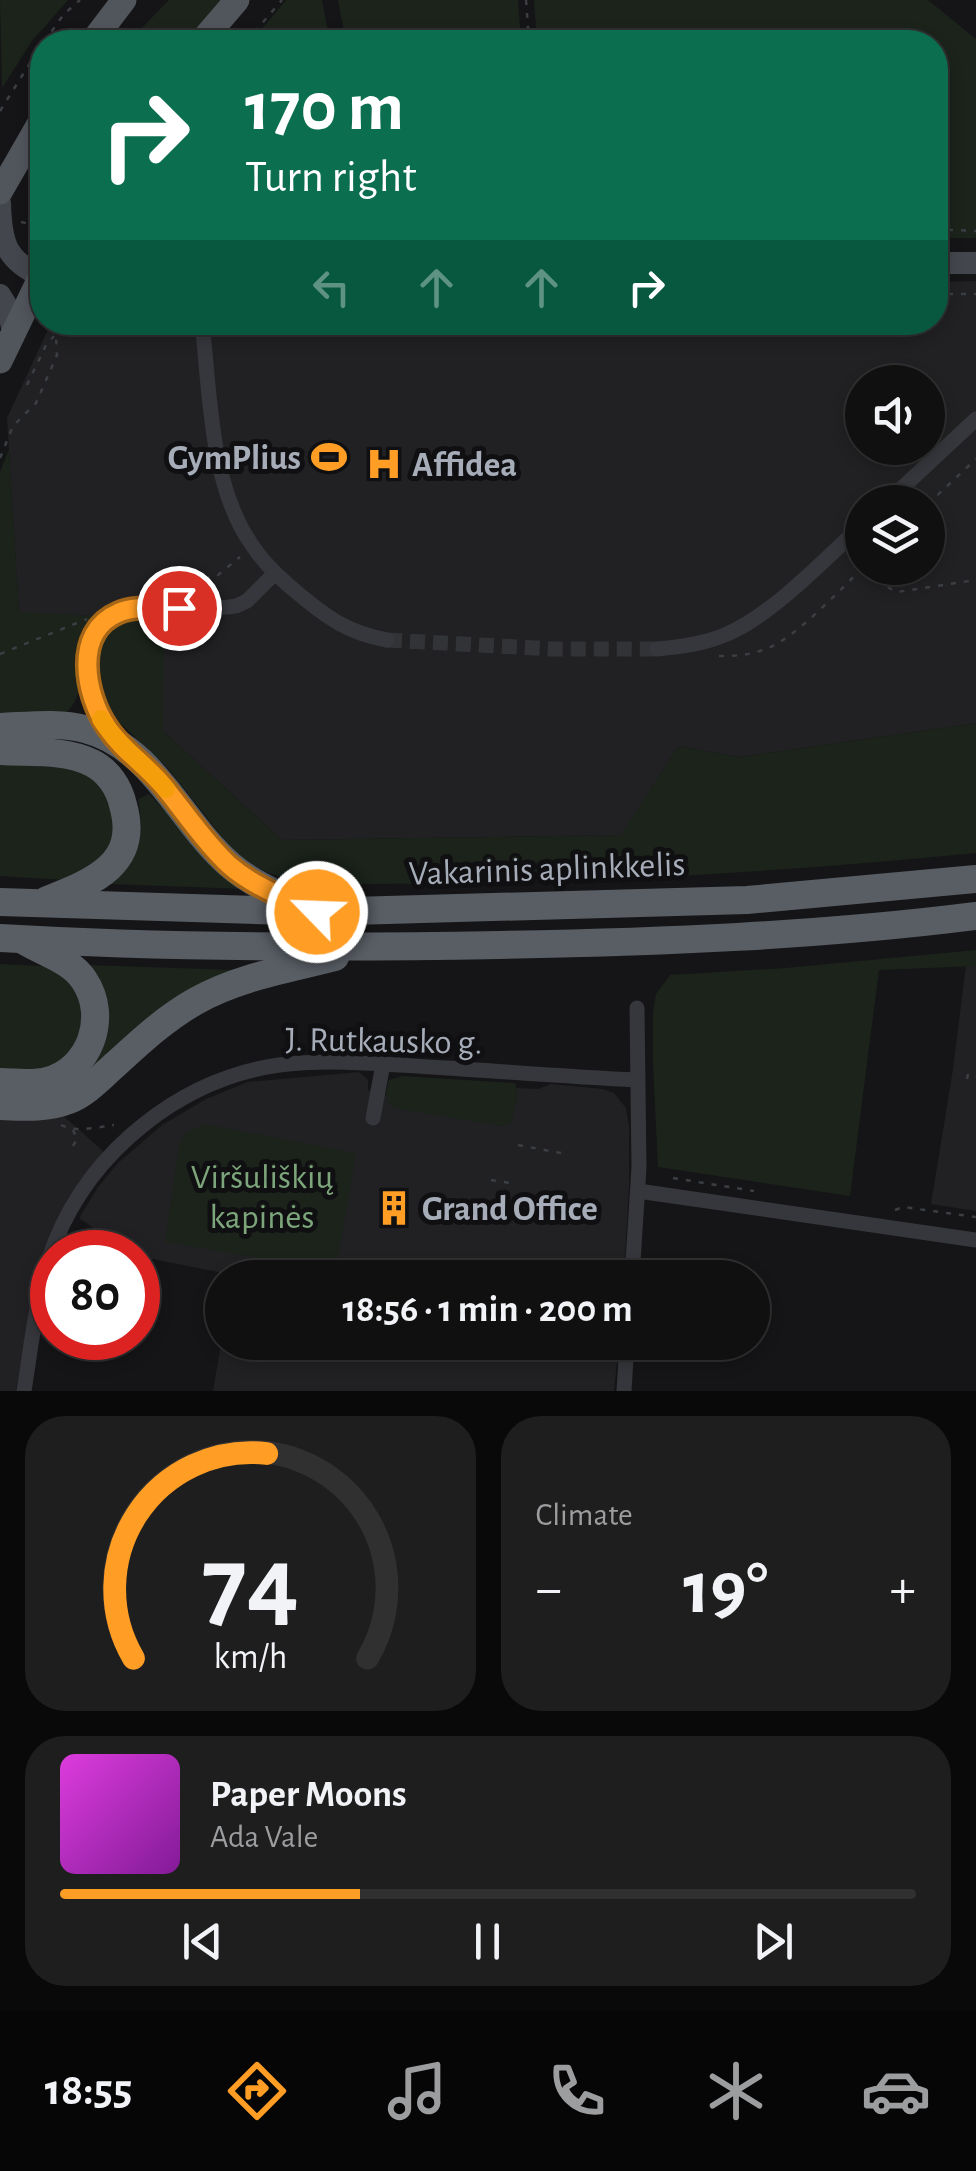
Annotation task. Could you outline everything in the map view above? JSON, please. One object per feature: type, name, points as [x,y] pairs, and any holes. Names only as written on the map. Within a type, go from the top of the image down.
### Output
[{"type":"highway","points":[[0,727],[84,728],[119,744],[157,778],[230,865],[261,887],[317,912]]},
{"type":"highway","points":[[0,752],[53,754],[92,763],[107,774],[123,803],[125,845],[113,865],[88,884],[36,904]]},
{"type":"highway","name":"Vakarinis aplinkkelis","points":[[0,902],[317,912],[748,900],[976,879]]},
{"type":"highway","points":[[10,939],[373,948],[640,942],[976,916]]},
{"type":"highway","points":[[926,922],[976,928]]},
{"type":"highway","points":[[0,1082],[34,1083],[61,1076],[82,1057],[96,1028],[92,995],[84,978],[69,965],[10,939]]},
{"type":"highway","points":[[0,1106],[36,1108],[67,1101],[79,1095],[168,1017],[200,998],[253,978],[373,948]]},
{"type":"main road","points":[[101,30],[124,0]]},
{"type":"main road","points":[[211,30],[236,0]]},
{"type":"main road","points":[[0,192],[30,140]]},
{"type":"main road","points":[[0,203],[8,252],[30,270]]},
{"type":"main road","points":[[948,264],[976,263]]},
{"type":"main road","points":[[0,275],[30,275]]},
{"type":"main road","points":[[0,295],[8,308],[13,332]]},
{"type":"main road","points":[[0,361],[30,299]]},
{"type":"street","points":[[204,335],[216,436],[229,498],[242,530],[274,573],[341,626],[363,636],[386,640]]},
{"type":"street","points":[[904,485],[976,419]]},
{"type":"street","points":[[656,649],[719,637],[752,621],[845,540]]},
{"type":"street","points":[[119,744],[99,716],[89,690],[90,644],[101,624],[122,610],[236,606],[248,600],[274,573]]},
{"type":"street","points":[[56,726],[78,712],[89,690]]},
{"type":"street","points":[[633,1260],[638,1190],[638,1008]]},
{"type":"street","name":"J. Rutkausko g.","points":[[24,1391],[38,1303],[56,1241],[74,1204],[110,1154],[157,1115],[202,1088],[254,1070],[312,1062],[638,1080]]},
{"type":"street","points":[[374,1118],[383,1064]]},
{"type":"street","points":[[638,1190],[976,1240]]},
{"type":"street","points":[[624,1391],[626,1360]]},
{"type":"path","points":[[52,30],[80,0]]},
{"type":"path","points":[[256,30],[282,0]]},
{"type":"path","points":[[526,0],[529,30]]},
{"type":"path","points":[[0,111],[30,64]]},
{"type":"path","points":[[948,229],[976,230]]},
{"type":"path","points":[[948,294],[976,294]]},
{"type":"path","points":[[28,385],[46,345],[56,336]]},
{"type":"path","points":[[0,458],[14,426],[36,403],[56,355],[56,336]]},
{"type":"path","points":[[945,488],[976,459]]},
{"type":"path","points":[[945,585],[976,580]]},
{"type":"path","points":[[712,656],[740,656],[771,647],[845,584]]},
{"type":"path","points":[[886,585],[897,592],[943,585]]},
{"type":"path","points":[[967,1079],[968,1074],[976,1076]]},
{"type":"path","points":[[36,1108],[52,1122],[72,1129],[114,1125]]},
{"type":"path","points":[[72,1129],[77,1139],[72,1146]]},
{"type":"path","points":[[518,1145],[560,1153]]},
{"type":"path","points":[[670,1194],[672,1178],[764,1192]]},
{"type":"path","points":[[491,1180],[510,1183]]},
{"type":"path","points":[[892,1212],[904,1206],[976,1217]]},
{"type":"shaded area","points":[[976,281],[976,723],[739,757],[678,746],[622,835],[282,840],[163,731],[163,619],[19,613],[7,418],[45,335],[948,335],[948,282]]},
{"type":"shaded area","points":[[966,966],[976,966],[976,1211],[931,1204]]},
{"type":"shaded area","points":[[359,1072],[368,1080],[368,1090],[501,1126],[511,1123],[517,1088],[538,1089],[551,1084],[614,1093],[626,1108],[629,1127],[625,1260],[205,1260],[205,1269],[160,1260],[160,1230],[96,1230],[79,1218],[118,1163],[162,1125],[206,1099],[248,1082]]},
{"type":"shaded area","points":[[60,1113],[104,1152],[67,1230],[30,1230],[30,1314],[16,1391],[0,1391],[0,1114]]},
{"type":"shaded area","points":[[218,1360],[617,1360],[614,1391],[213,1391]]},
{"type":"green space","points":[[0,0],[68,0],[42,30],[30,30],[30,44],[2,88]]},
{"type":"green space","points":[[169,0],[223,0],[197,30],[140,30]]},
{"type":"green space","points":[[286,0],[322,0],[328,30],[261,30]]},
{"type":"green space","points":[[338,0],[518,0],[520,30],[344,30]]},
{"type":"green space","points":[[534,0],[928,0],[976,39],[976,238],[948,238],[948,30],[536,30]]},
{"type":"green space","points":[[9,449],[19,612],[96,616],[81,640],[78,691],[64,714],[0,715],[0,472]]},
{"type":"green space","points":[[136,617],[164,619],[163,731],[282,840],[621,835],[678,746],[739,757],[976,723],[976,853],[610,879],[318,884],[289,879],[257,867],[230,847],[167,767],[106,710],[100,686],[103,642],[116,625]]},
{"type":"green space","points":[[0,762],[79,769],[107,788],[118,821],[108,857],[64,880],[0,876]]},
{"type":"green space","points":[[149,794],[245,889],[109,884],[126,866],[137,846],[138,799]]},
{"type":"green space","points":[[976,950],[976,966],[879,970],[850,1196],[658,1167],[653,1012],[656,994],[670,975]]},
{"type":"green space","points":[[0,964],[44,966],[61,971],[83,995],[87,1031],[54,1069],[0,1072]]},
{"type":"green space","points":[[87,965],[235,970],[78,1083],[104,1044],[109,1021],[101,986]]},
{"type":"green space","points":[[402,1076],[515,1083],[518,1095],[511,1124],[501,1126],[393,1108],[386,1092],[389,1080]]},
{"type":"green space","name":"Viršuliškių kapinės","points":[[204,1124],[356,1153],[338,1260],[271,1260],[165,1242],[179,1146],[185,1133]]},
{"type":"tunnel","points":[[387,640],[552,649],[657,649]]},
{"type":"slow traffic","points":[[101,719],[119,744],[166,789]]},
{"type":"place","name":"GymPlius","points":[[329,457]]},
{"type":"place","name":"Affidea","points":[[384,464]]},
{"type":"place","name":"Grand Office","points":[[394,1208]]},
{"type":"route","points":[[179,608],[122,610],[101,624],[88,654],[89,690],[99,716],[119,744],[157,778],[230,865],[261,887],[317,912]]}]
